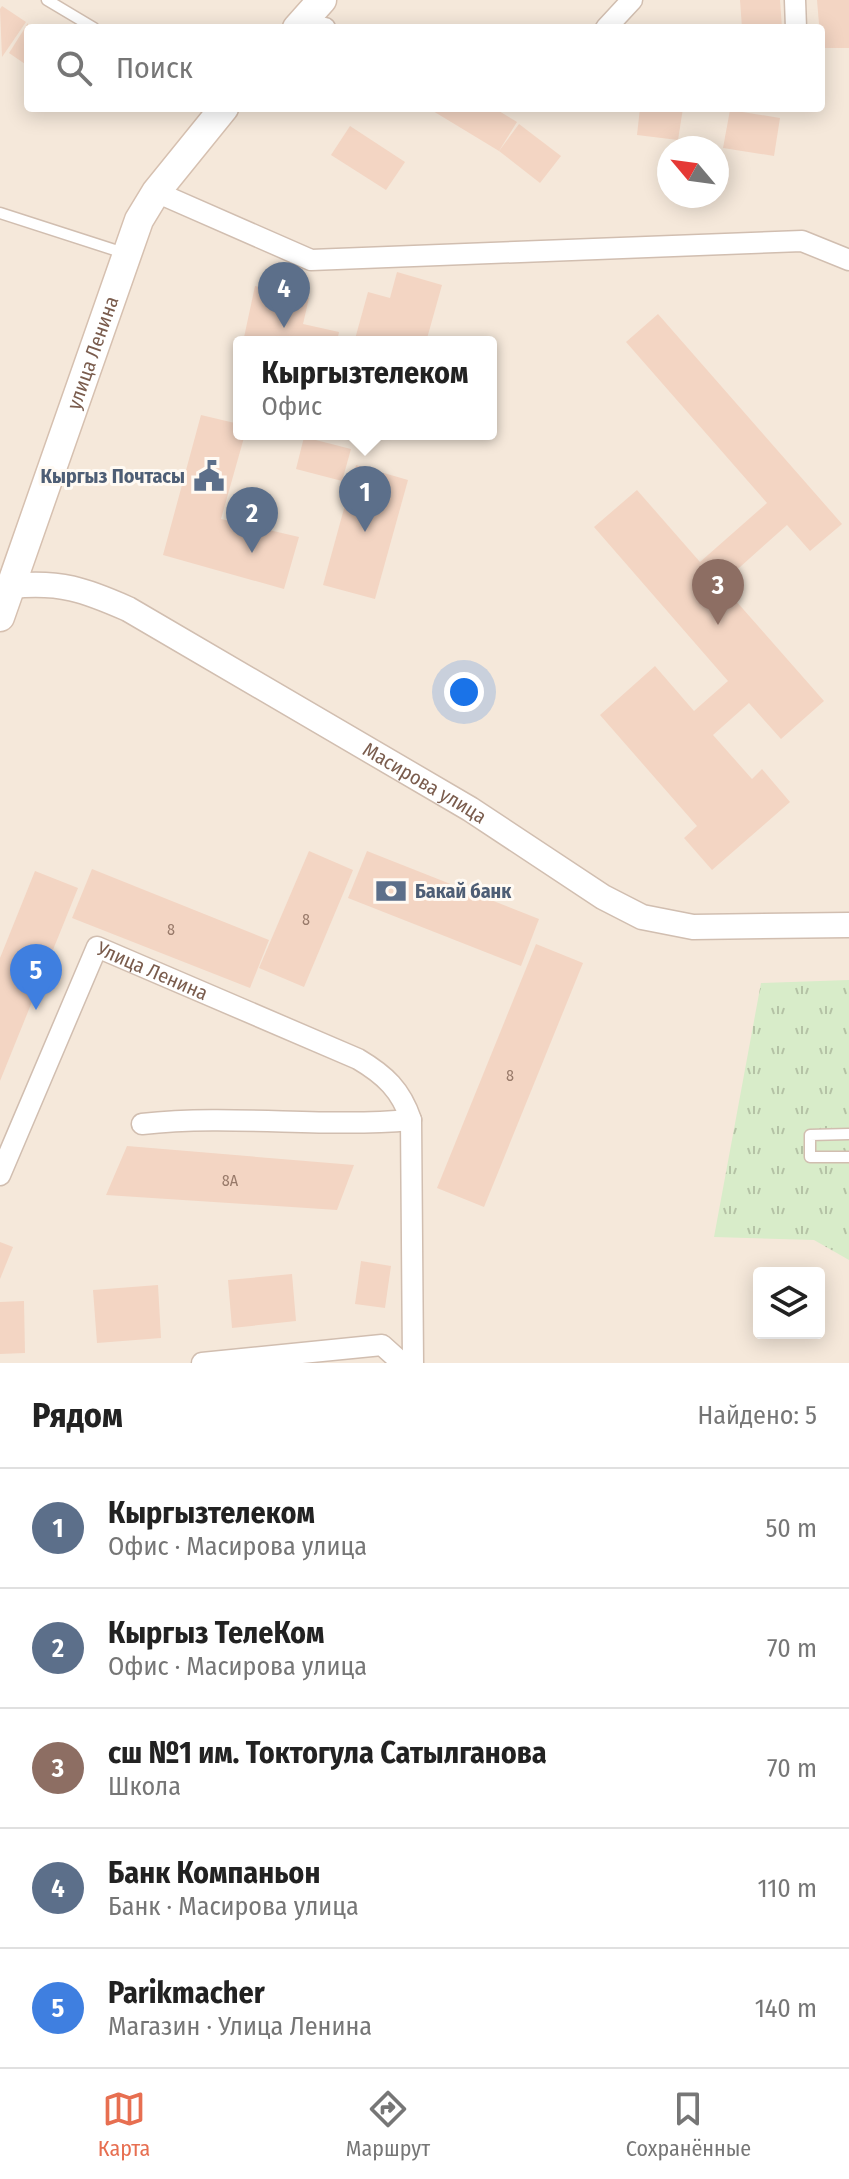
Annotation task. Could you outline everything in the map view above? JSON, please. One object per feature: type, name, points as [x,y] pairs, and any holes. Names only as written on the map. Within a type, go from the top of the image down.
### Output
[{"type":"main road","points":[[309,24],[322,0]]},
{"type":"main road","name":"улица Ленина","points":[[0,617],[6,586],[126,254],[156,192],[221,112]]},
{"type":"street","points":[[610,24],[632,0]]},
{"type":"street","points":[[795,0],[796,24]]},
{"type":"street","points":[[156,192],[311,260],[802,241],[849,260]]},
{"type":"street","name":"Масирова улица","points":[[6,586],[40,583],[78,587],[128,609],[470,809],[603,897],[642,917],[693,927],[849,925]]},
{"type":"street","name":"Улица Ленина","points":[[0,1175],[97,947],[358,1059],[392,1083],[404,1101],[411,1120],[413,1363]]},
{"type":"street","points":[[142,1124],[281,1119],[352,1125],[411,1120]]},
{"type":"street","points":[[202,1363],[265,1360],[382,1345],[402,1363]]},
{"type":"lane","points":[[47,0],[87,24]]},
{"type":"lane","points":[[0,213],[126,254]]},
{"type":"lane","points":[[849,1134],[810,1135],[810,1157],[849,1157]]},
{"type":"shaded area","points":[[0,0],[849,0],[849,1363],[0,1363]]},
{"type":"green space","points":[[849,980],[849,1260],[814,1240],[714,1237],[761,983]]},
{"type":"building","points":[[740,0],[780,0],[782,24],[742,24]]},
{"type":"building","points":[[817,0],[849,0],[849,48],[825,48],[825,24],[819,24]]},
{"type":"building","points":[[2,6],[26,22],[2,57]]},
{"type":"building","points":[[24,29],[24,63],[9,53]]},
{"type":"building","points":[[435,112],[501,112],[517,122],[499,151]]},
{"type":"building","points":[[640,112],[682,112],[679,136],[637,135]]},
{"type":"building","points":[[730,112],[780,118],[774,156],[729,149],[729,136],[725,136]]},
{"type":"building","points":[[519,124],[561,156],[540,183],[499,151]]},
{"type":"building","points":[[350,126],[405,162],[386,190],[331,155]]},
{"type":"building","points":[[397,272],[442,285],[428,336],[356,336],[368,292],[390,298]]},
{"type":"building","points":[[255,286],[309,298],[303,324],[339,332],[338,336],[244,336]]},
{"type":"building","points":[[658,314],[842,524],[810,551],[787,525],[721,584],[824,701],[781,739],[749,703],[713,735],[752,779],[762,769],[790,802],[712,870],[684,838],[697,826],[600,715],[655,666],[694,711],[728,681],[594,527],[637,490],[700,562],[767,503],[626,342]]},
{"type":"building","name":"Кыргыз Почтасы","points":[[201,415],[233,423],[233,440],[243,440],[221,519],[299,537],[284,589],[163,555]]},
{"type":"building","points":[[303,440],[351,449],[342,481],[296,469]]},
{"type":"building","points":[[356,465],[408,480],[375,599],[323,585]]},
{"type":"building","points":[[309,851],[353,870],[304,987],[259,968]]},
{"type":"building","points":[[367,851],[539,919],[521,966],[348,898]]},
{"type":"building","points":[[92,869],[269,940],[250,988],[72,918]]},
{"type":"building","points":[[35,871],[78,888],[0,1081],[0,958]]},
{"type":"building","points":[[536,944],[583,963],[484,1207],[437,1188]]},
{"type":"building","points":[[127,1146],[354,1165],[337,1210],[106,1195]]},
{"type":"building","points":[[0,1242],[13,1247],[0,1279]]},
{"type":"building","points":[[361,1261],[391,1266],[385,1308],[355,1304]]},
{"type":"building","points":[[292,1274],[296,1321],[232,1328],[228,1280]]},
{"type":"building","points":[[158,1285],[161,1338],[97,1343],[93,1290]]},
{"type":"building","points":[[24,1301],[25,1353],[0,1354],[0,1302]]},
{"type":"place","name":"Банк Компаньон","points":[[284,328]]},
{"type":"place","name":"Кыргыз Почтасы","points":[[209,476]]},
{"type":"place","name":"Кыргызтелеком","points":[[365,532]]},
{"type":"place","name":"Кыргыз ТелеКом","points":[[252,553]]},
{"type":"place","name":"сш №1 им. Токтогула Сатылганова","points":[[718,625]]},
{"type":"place","name":"Бакай банк","points":[[391,891]]},
{"type":"place","name":"Parikmacher","points":[[36,1010]]}]
